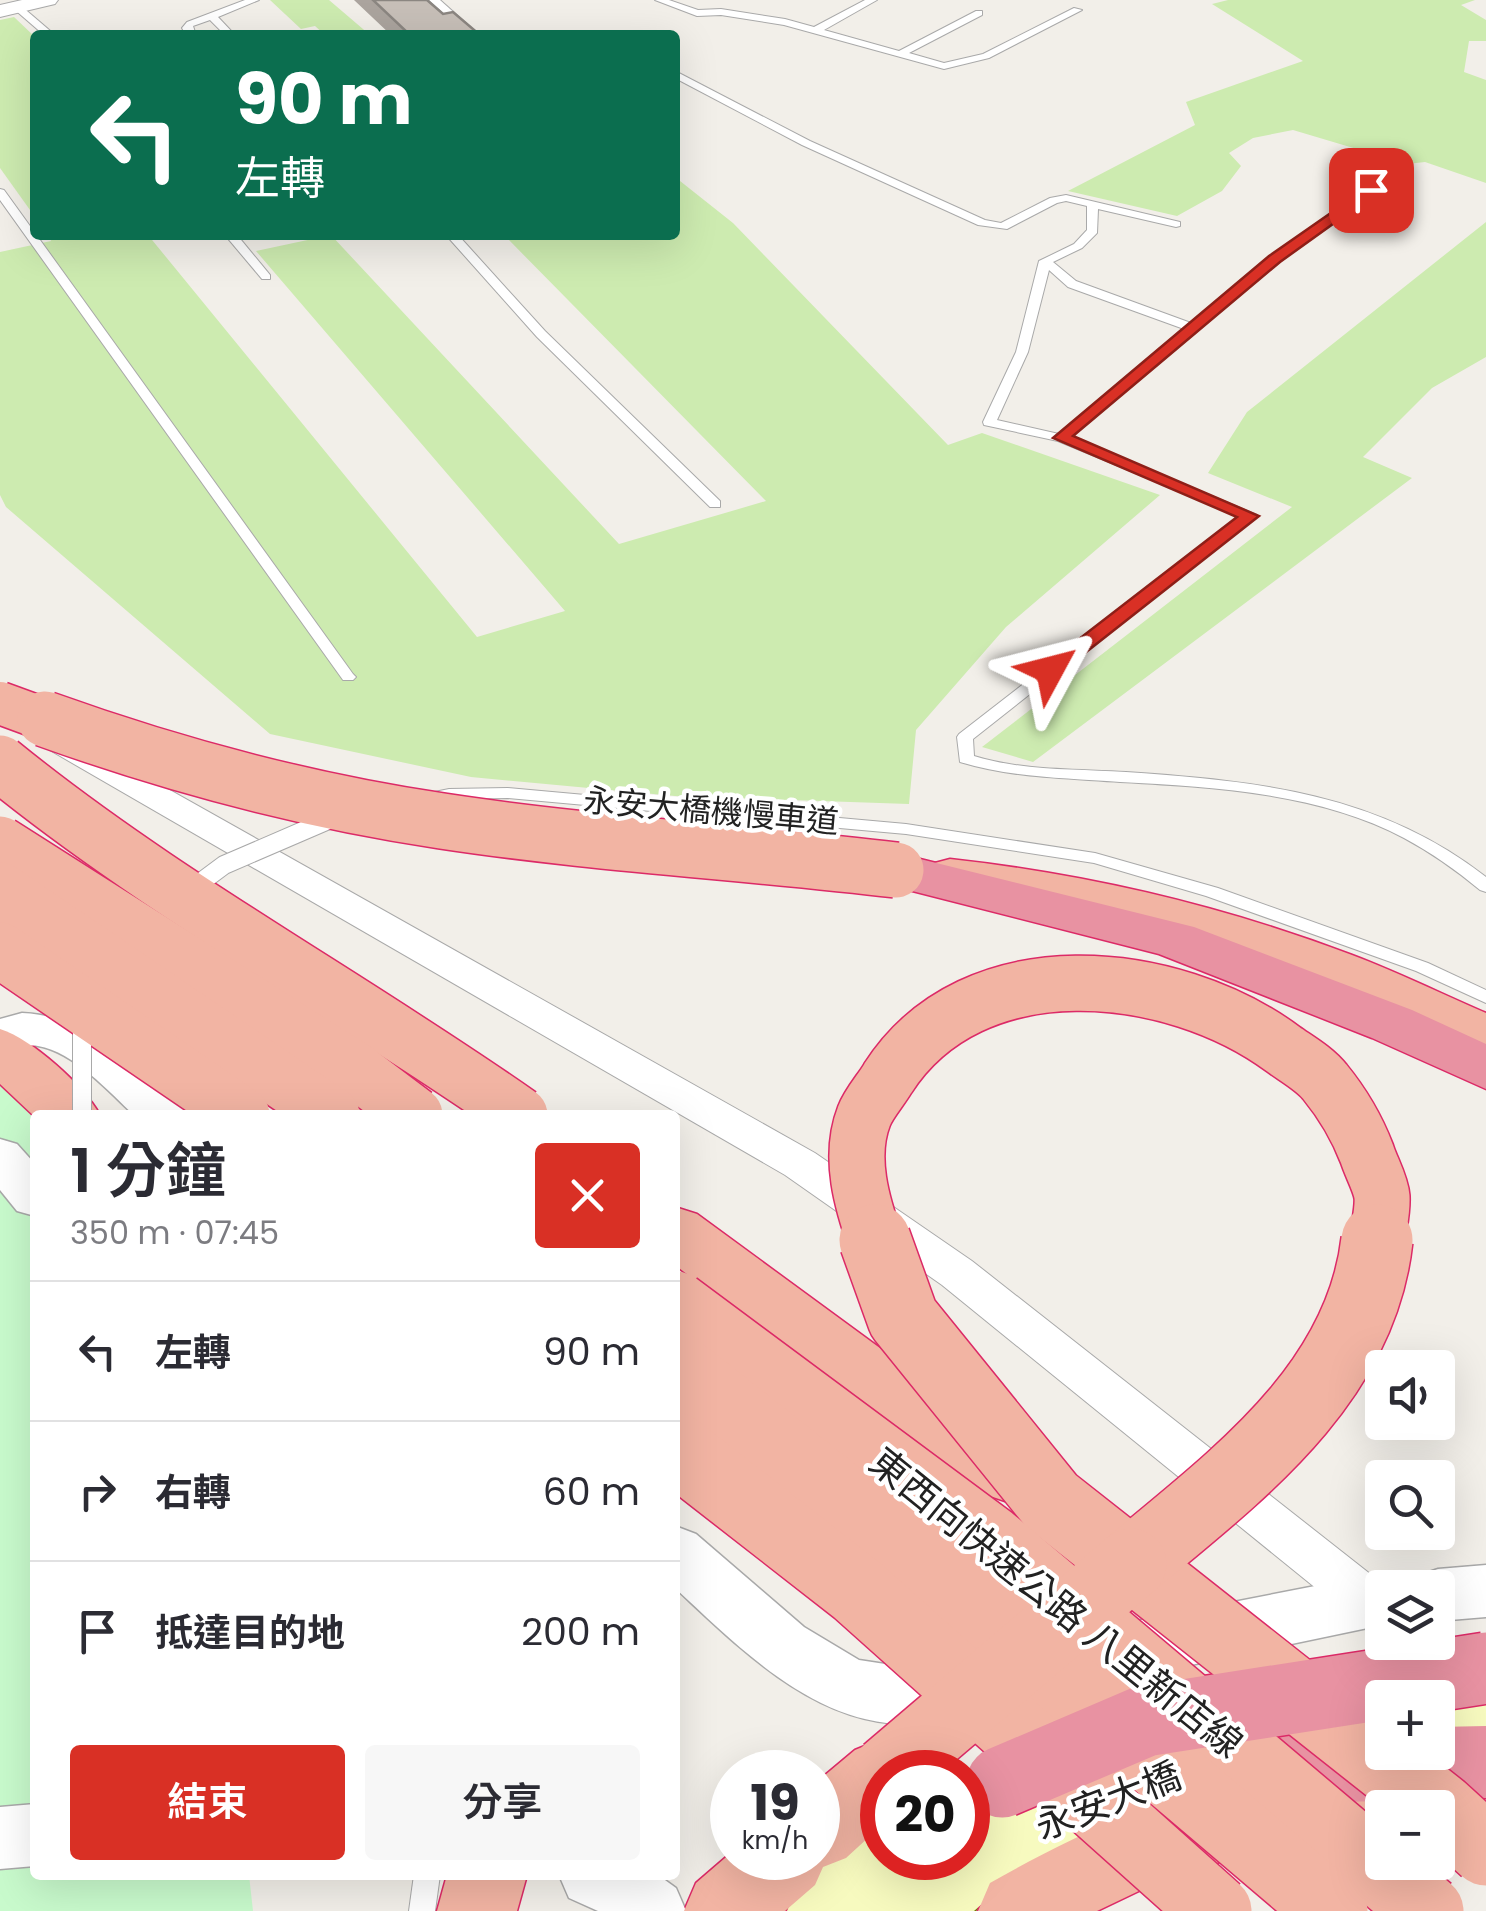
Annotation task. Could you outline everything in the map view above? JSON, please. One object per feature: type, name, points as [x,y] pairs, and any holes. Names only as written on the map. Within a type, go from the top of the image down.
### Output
[{"type":"highway","points":[[0,704],[162,757],[375,808],[442,820],[1052,888],[1185,921],[1332,968],[1486,1036]]},
{"type":"highway","points":[[0,762],[74,823],[424,1048],[513,1110]]},
{"type":"highway","points":[[0,844],[354,1070],[409,1110]]},
{"type":"highway","points":[[896,870],[1176,940],[1392,1024],[1486,1068]]},
{"type":"highway","points":[[0,890],[325,1110]]},
{"type":"highway","points":[[0,950],[235,1110]]},
{"type":"highway","points":[[912,1750],[1265,1451],[1340,1354],[1373,1276],[1382,1195],[1358,1129],[1324,1079],[1261,1033],[1196,1001],[1138,988],[1066,982],[999,994],[934,1025],[896,1066],[864,1116],[857,1155],[862,1204],[904,1318],[1051,1502]]},
{"type":"highway","points":[[0,1050],[65,1110]]},
{"type":"highway","points":[[680,1235],[865,1373],[1051,1502],[1442,1809],[1486,1850]]},
{"type":"highway","name":"東西向快速公路 八里新店線","points":[[680,1312],[990,1541],[1428,1911]]},
{"type":"highway","name":"東西向快速公路 八里新店線","points":[[680,1370],[918,1559],[1332,1911]]},
{"type":"highway","points":[[680,1452],[858,1590],[1216,1911]]},
{"type":"highway","points":[[990,1792],[1145,1721],[1486,1668]]},
{"type":"highway","points":[[1183,1770],[1486,1762]]},
{"type":"highway","points":[[840,1812],[860,1795]]},
{"type":"highway","points":[[1455,1808],[1486,1807]]},
{"type":"highway","points":[[1018,1911],[1092,1868],[1159,1839],[1263,1814],[1365,1811]]},
{"type":"highway","points":[[477,1911],[485,1880]]},
{"type":"highway","points":[[724,1911],[760,1880]]},
{"type":"main road","points":[[1455,1718],[1486,1714]]},
{"type":"main road","name":"永安大橋","points":[[990,1793],[1242,1728],[1365,1721]]},
{"type":"main road","name":"永安大橋","points":[[916,1911],[992,1846],[1183,1770],[1365,1737]]},
{"type":"main road","points":[[825,1911],[864,1880]]},
{"type":"street","points":[[9,9],[48,0]]},
{"type":"street","points":[[0,704],[247,851],[673,1088],[800,1164],[957,1273],[1365,1594]]},
{"type":"street","points":[[0,1037],[8,1032],[40,1028],[64,1035],[159,1110]]},
{"type":"street","points":[[0,1157],[30,1191]]},
{"type":"street","points":[[680,1556],[800,1658],[846,1686],[908,1696],[1365,1605]]},
{"type":"street","points":[[1455,1593],[1486,1591]]},
{"type":"street","points":[[1443,1660],[1486,1695]]},
{"type":"street","points":[[0,1838],[30,1836]]},
{"type":"street","points":[[1455,1842],[1486,1839]]},
{"type":"street","points":[[1237,1911],[1255,1891],[1319,1862],[1365,1853]]},
{"type":"street","points":[[604,1880],[654,1911]]},
{"type":"lane","points":[[188,30],[190,24],[254,0]]},
{"type":"lane","points":[[434,0],[468,30]]},
{"type":"lane","points":[[660,0],[697,13],[721,12],[816,30],[944,66],[986,56],[1077,10]]},
{"type":"lane","points":[[721,12],[740,0]]},
{"type":"lane","points":[[816,30],[872,0]]},
{"type":"lane","points":[[9,9],[42,30]]},
{"type":"lane","points":[[902,53],[978,14]]},
{"type":"lane","points":[[212,16],[225,30]]},
{"type":"lane","points":[[680,77],[806,143],[982,223],[1003,227],[1054,200],[1066,198],[1176,224]]},
{"type":"lane","points":[[1062,438],[1274,259],[1371,190]]},
{"type":"lane","points":[[2,198],[30,237]]},
{"type":"lane","points":[[1046,261],[1078,246],[1092,232],[1092,203]]},
{"type":"lane","points":[[32,240],[348,677]]},
{"type":"lane","points":[[235,240],[266,277]]},
{"type":"lane","points":[[456,240],[541,334],[715,504]]},
{"type":"lane","points":[[1046,261],[1072,284],[1192,328]]},
{"type":"lane","points":[[1046,261],[1022,352],[989,422],[1062,438],[1250,516],[965,737],[966,759],[1000,771],[1126,777],[1306,798],[1366,813],[1450,857],[1486,886]]},
{"type":"lane","name":"永安大橋機慢車道","points":[[82,1110],[82,1034],[194,884],[224,865],[326,821],[449,794],[508,793],[925,832],[1094,858],[1195,887],[1422,967],[1486,997]]},
{"type":"lane","points":[[422,1911],[426,1880]]},
{"type":"green space","points":[[270,0],[329,0],[364,30],[319,30],[315,26],[301,29]]},
{"type":"green space","points":[[1228,0],[1475,0],[1461,5],[1486,20],[1486,41],[1469,41],[1464,72],[1486,80],[1486,183],[1425,162],[1407,164],[1293,130],[1253,138],[1229,153],[1241,166],[1222,191],[1177,216],[1068,191],[1195,125],[1186,102],[1303,61],[1212,4]]},
{"type":"green space","points":[[14,17],[30,32],[30,210],[0,168],[0,20]]},
{"type":"green space","points":[[680,181],[733,223],[948,445],[982,433],[1160,495],[1006,627],[916,730],[909,804],[675,796],[471,777],[270,734],[6,507],[0,495],[0,252],[50,240],[152,240],[477,637],[565,611],[256,251],[308,240],[336,240],[619,544],[766,501],[509,240],[680,240]]},
{"type":"green space","points":[[1486,222],[1486,357],[1432,388],[1363,457],[1412,478],[1033,762],[982,747],[1292,507],[1208,473],[1247,412]]},
{"type":"green space","points":[[0,1077],[30,1110],[30,1880],[250,1880],[253,1911],[0,1911]]},
{"type":"building","points":[[373,0],[427,0],[443,14],[453,12],[474,30],[405,30]]},
{"type":"route","points":[[1050,670],[1250,516],[1062,438],[1274,259],[1371,190]]}]
